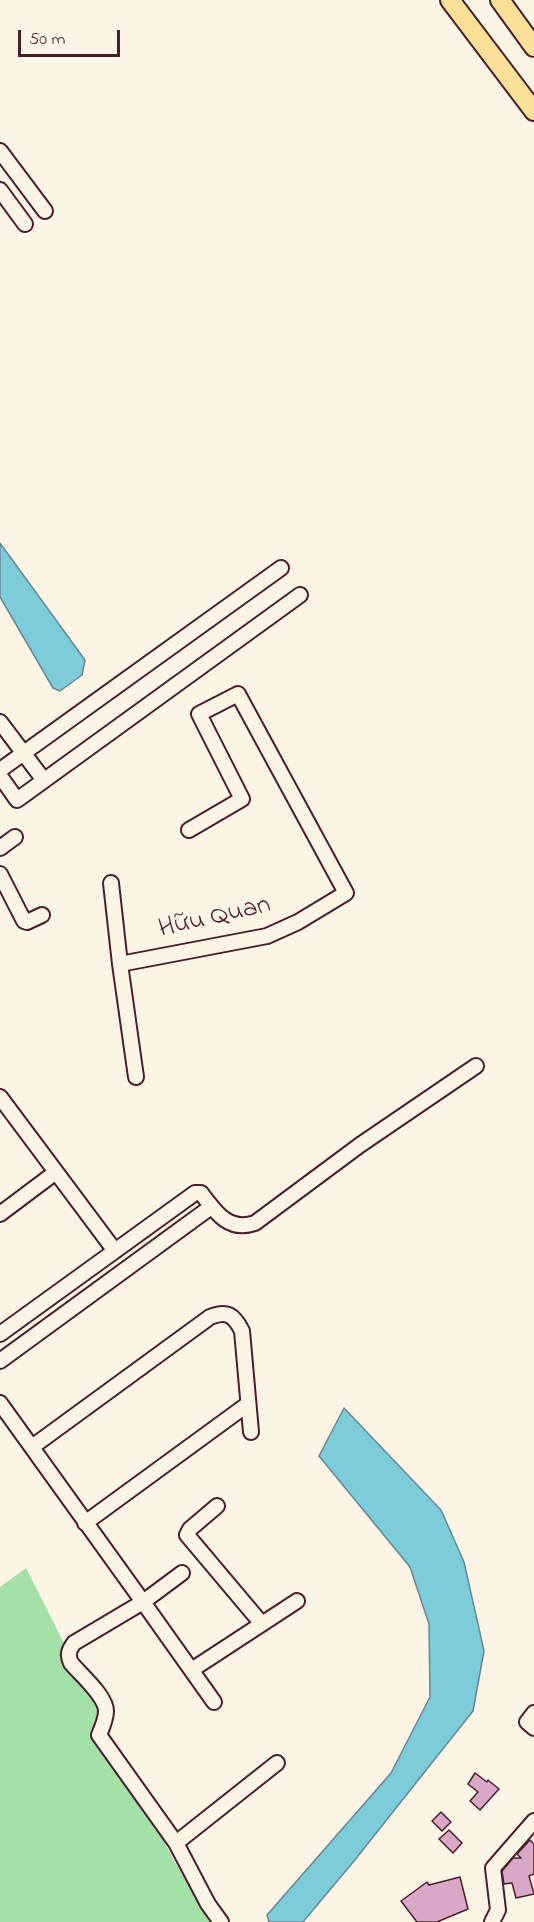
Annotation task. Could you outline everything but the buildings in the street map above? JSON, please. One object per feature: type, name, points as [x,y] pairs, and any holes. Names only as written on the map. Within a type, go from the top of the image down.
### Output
[{"type":"main road","points":[[450,0],[534,111]]},
{"type":"main road","points":[[500,0],[534,47]]},
{"type":"street","points":[[0,151],[45,212]]},
{"type":"street","points":[[0,190],[25,224]]},
{"type":"street","points":[[10,205],[30,192]]},
{"type":"street","points":[[0,770],[281,568]]},
{"type":"street","points":[[0,776],[17,800],[300,595]]},
{"type":"street","name":"Hữu Quan","points":[[120,964],[267,936],[298,922],[346,893],[238,694],[199,714],[242,799],[189,830]]},
{"type":"street","points":[[0,722],[43,779]]},
{"type":"street","points":[[0,848],[15,837]]},
{"type":"street","points":[[0,874],[24,921],[27,922],[42,915]]},
{"type":"street","points":[[111,883],[136,1077]]},
{"type":"street","points":[[0,1334],[195,1193],[201,1193],[212,1207],[233,1226],[243,1227],[255,1223],[360,1145],[476,1066]]},
{"type":"street","points":[[1,1100],[115,1251]]},
{"type":"street","points":[[0,1214],[56,1172]]},
{"type":"street","points":[[0,1360],[212,1207]]},
{"type":"street","points":[[32,1447],[210,1317],[221,1313],[231,1316],[238,1322],[242,1331],[251,1432]]},
{"type":"street","points":[[0,1403],[193,1669],[214,1702]]},
{"type":"street","points":[[86,1523],[248,1404]]},
{"type":"street","points":[[217,1506],[190,1529],[187,1535],[262,1624]]},
{"type":"street","points":[[182,1573],[143,1602],[74,1643],[68,1653],[71,1663],[101,1697],[105,1706],[105,1717],[99,1735],[176,1843],[208,1904],[221,1922]]},
{"type":"street","points":[[193,1669],[297,1601]]},
{"type":"street","points":[[534,1713],[527,1722],[534,1728]]},
{"type":"street","points":[[176,1843],[278,1763]]},
{"type":"street","points":[[492,1922],[498,1910],[493,1868],[534,1821]]},
{"type":"green space","points":[[26,1568],[174,1861],[212,1922],[0,1922],[0,1587]]},
{"type":"water","points":[[0,543],[85,660],[82,675],[60,691],[53,688],[0,597]]},
{"type":"water","points":[[344,1408],[441,1510],[464,1562],[484,1651],[473,1711],[354,1861],[303,1922],[269,1922],[267,1915],[391,1773],[430,1697],[429,1624],[410,1567],[319,1456]]}]
